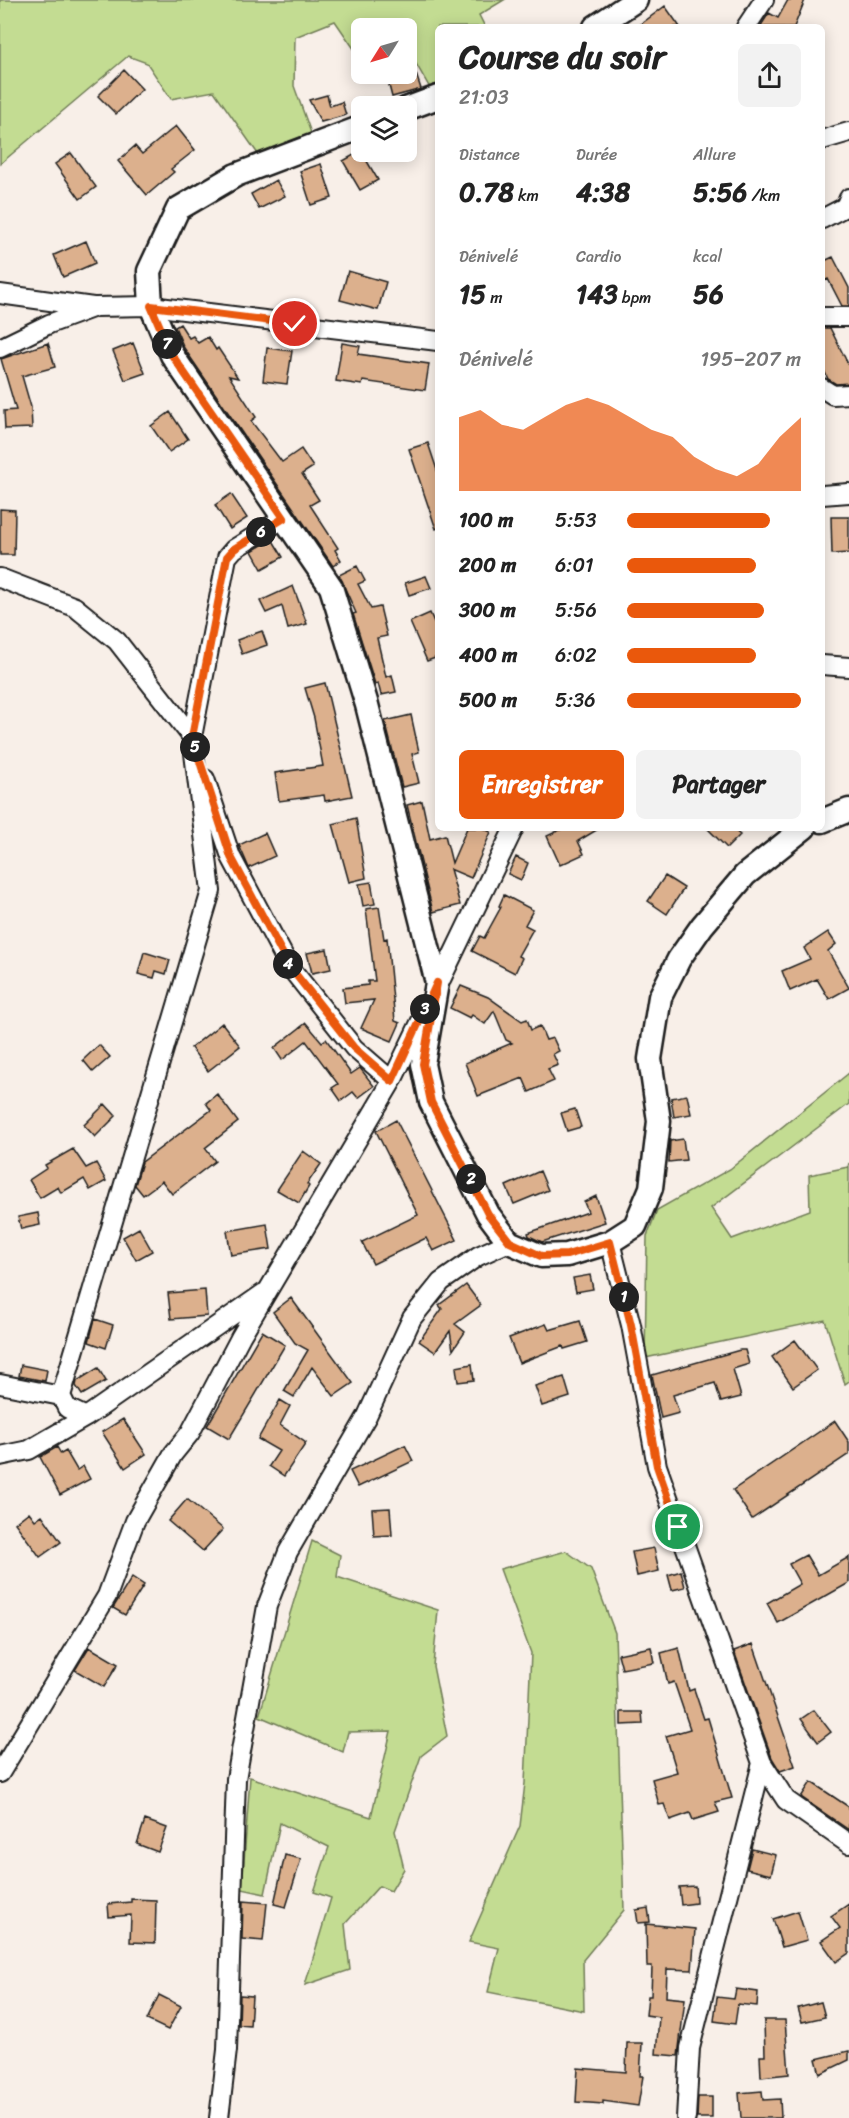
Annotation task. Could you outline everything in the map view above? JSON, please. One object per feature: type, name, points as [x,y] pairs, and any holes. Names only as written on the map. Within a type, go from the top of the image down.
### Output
[{"type":"main road","points":[[600,24],[636,0]]},
{"type":"main road","points":[[417,106],[435,98]]},
{"type":"main road","points":[[351,131],[236,175],[178,209],[149,271],[151,306],[172,355],[331,587],[367,705],[437,983],[423,1064],[431,1102],[488,1214],[510,1242],[541,1256],[567,1255],[610,1242],[635,1226],[651,1188],[659,1121],[650,1059],[660,997],[679,960],[696,935],[745,875],[800,831]]},
{"type":"main road","points":[[825,819],[849,810]]},
{"type":"street","points":[[748,24],[764,0]]},
{"type":"street","points":[[825,139],[849,132]]},
{"type":"street","points":[[825,217],[844,207],[849,198]]},
{"type":"street","points":[[0,294],[94,307],[151,306],[435,341]]},
{"type":"street","points":[[0,348],[49,324],[94,307]]},
{"type":"street","points":[[825,317],[849,317]]},
{"type":"street","points":[[825,390],[833,395],[849,394]]},
{"type":"street","points":[[825,495],[849,493]]},
{"type":"street","points":[[86,1417],[67,1408],[61,1396],[211,891],[192,737],[227,557],[234,549],[284,518]]},
{"type":"street","points":[[0,578],[75,608],[117,641],[192,737],[231,857],[289,966],[354,1048],[392,1081]]},
{"type":"street","points":[[825,665],[849,667]]},
{"type":"street","points":[[0,1773],[107,1596],[135,1521],[173,1455],[190,1433],[213,1386],[392,1081],[437,983],[513,831]]},
{"type":"street","points":[[219,2118],[227,2050],[236,1779],[267,1606],[288,1552],[366,1416],[412,1318],[441,1282],[478,1256],[510,1242]]},
{"type":"street","points":[[610,1242],[631,1325],[657,1466],[762,1763],[786,1800],[849,1844]]},
{"type":"street","points":[[0,1456],[29,1450],[86,1417],[270,1289]]},
{"type":"street","points":[[0,1384],[61,1396]]},
{"type":"street","points":[[686,2118],[690,2048],[762,1763]]},
{"type":"green space","points":[[0,0],[504,0],[479,15],[484,24],[435,24],[435,86],[430,88],[417,65],[417,18],[351,18],[351,44],[335,21],[295,37],[294,86],[311,133],[258,154],[214,91],[171,99],[147,63],[128,56],[0,164]]},
{"type":"green space","points":[[849,1073],[849,1104],[711,1208],[732,1239],[810,1210],[809,1175],[848,1167],[849,1163],[849,1381],[845,1384],[825,1320],[645,1358],[647,1236],[657,1210],[730,1169]]},
{"type":"green space","points":[[312,1541],[340,1555],[337,1577],[438,1610],[433,1666],[447,1736],[421,1756],[395,1831],[404,1869],[391,1891],[379,1886],[345,1924],[350,1970],[305,1985],[331,1898],[314,1892],[329,1847],[280,1823],[265,1894],[242,1889],[250,1777],[371,1817],[391,1731],[348,1732],[343,1752],[259,1716]]},
{"type":"green space","points":[[566,1551],[591,1569],[615,1633],[624,1910],[583,1960],[584,2011],[488,1992],[499,1948],[469,1942],[520,1826],[525,1783],[531,1653],[500,1569]]},
{"type":"building","points":[[788,0],[805,0],[795,24],[762,24],[769,13],[778,18]]},
{"type":"building","points":[[665,6],[678,24],[641,24]]},
{"type":"building","points":[[124,70],[142,89],[116,114],[98,96]]},
{"type":"building","points":[[417,77],[421,89],[392,96],[389,84],[417,84]]},
{"type":"building","points":[[327,95],[330,106],[342,102],[346,115],[321,122],[309,100]]},
{"type":"building","points":[[176,126],[195,150],[171,169],[174,172],[147,195],[118,161],[135,146],[142,154]]},
{"type":"building","points":[[71,153],[96,187],[80,199],[55,164]]},
{"type":"building","points":[[351,157],[351,162],[367,162],[378,180],[360,190],[343,161]]},
{"type":"building","points":[[321,164],[332,198],[311,205],[300,171]]},
{"type":"building","points":[[276,180],[285,196],[259,209],[251,194]]},
{"type":"building","points":[[86,241],[95,263],[63,277],[54,255]]},
{"type":"building","points":[[833,257],[849,288],[849,306],[842,306],[828,279],[825,280],[825,261]]},
{"type":"building","points":[[348,271],[386,282],[378,310],[340,300]]},
{"type":"building","points":[[180,324],[189,338],[193,336],[198,343],[208,337],[216,350],[218,348],[238,378],[229,376],[256,417],[251,421],[282,462],[301,449],[313,467],[302,474],[319,500],[310,505],[338,548],[335,550],[341,560],[333,566],[184,348],[175,327]]},
{"type":"building","points":[[825,328],[830,328],[849,366],[849,383],[836,384],[828,379],[825,372]]},
{"type":"building","points":[[48,343],[55,367],[22,376],[31,407],[32,428],[5,429],[4,411],[16,410],[1,359]]},
{"type":"building","points":[[133,343],[145,373],[125,380],[113,351]]},
{"type":"building","points":[[342,343],[360,346],[358,354],[429,364],[425,390],[363,381],[362,385],[336,381]]},
{"type":"building","points":[[267,348],[292,351],[287,384],[263,381]]},
{"type":"building","points":[[170,412],[188,439],[169,452],[151,426]]},
{"type":"building","points":[[428,443],[435,464],[435,526],[409,449]]},
{"type":"building","points":[[231,494],[247,518],[230,529],[215,505]]},
{"type":"building","points":[[0,509],[15,510],[14,555],[0,555]]},
{"type":"building","points":[[831,517],[849,517],[849,553],[832,554]]},
{"type":"building","points":[[272,539],[283,557],[262,569],[252,551]]},
{"type":"building","points":[[357,566],[365,581],[358,584],[371,609],[380,607],[387,636],[377,638],[386,677],[392,675],[396,692],[381,695],[378,683],[375,684],[353,614],[356,613],[339,575]]},
{"type":"building","points":[[426,576],[431,588],[409,595],[405,583]]},
{"type":"building","points":[[293,586],[307,624],[288,629],[282,606],[266,613],[260,601]]},
{"type":"building","points":[[430,613],[435,624],[435,658],[427,661],[410,622]]},
{"type":"building","points":[[262,631],[267,645],[242,654],[237,640]]},
{"type":"building","points":[[325,683],[352,796],[325,801],[324,795],[279,801],[275,773],[323,766],[314,718],[305,688]]},
{"type":"building","points":[[411,715],[419,752],[412,754],[419,783],[402,787],[385,721]]},
{"type":"building","points":[[422,801],[430,839],[445,835],[452,863],[466,831],[491,832],[471,878],[450,869],[460,905],[433,912],[407,805]]},
{"type":"building","points":[[356,818],[366,878],[349,882],[333,824]]},
{"type":"building","points":[[558,831],[595,831],[578,841],[584,854],[560,865],[547,836]]},
{"type":"building","points":[[710,831],[735,831],[740,835],[727,848]]},
{"type":"building","points":[[265,833],[275,856],[249,868],[239,845]]},
{"type":"building","points":[[516,857],[528,863],[521,880],[508,874]]},
{"type":"building","points":[[665,876],[684,888],[667,914],[648,901]]},
{"type":"building","points":[[371,882],[375,904],[363,906],[359,884]]},
{"type":"building","points":[[504,895],[533,910],[525,925],[533,929],[518,956],[522,958],[515,973],[472,951],[480,936],[484,938],[501,907],[499,906]]},
{"type":"building","points":[[379,907],[384,939],[387,938],[395,1021],[400,1023],[392,1041],[361,1028],[374,1000],[345,1003],[343,988],[368,985],[368,981],[375,981],[366,909]]},
{"type":"building","points":[[828,932],[836,944],[828,951],[849,988],[829,999],[817,979],[790,991],[782,971],[810,959],[804,948]]},
{"type":"building","points":[[327,949],[331,969],[312,973],[307,953]]},
{"type":"building","points":[[144,952],[170,960],[166,974],[156,971],[154,978],[138,974]]},
{"type":"building","points":[[461,986],[488,997],[522,1021],[527,1019],[531,1030],[540,1026],[546,1040],[553,1038],[559,1051],[553,1054],[558,1065],[548,1069],[554,1081],[529,1092],[523,1078],[478,1096],[465,1063],[512,1043],[506,1040],[494,1011],[485,1024],[472,1015],[470,1018],[450,1008]]},
{"type":"building","points":[[222,1023],[240,1046],[208,1071],[191,1048]]},
{"type":"building","points":[[306,1023],[322,1042],[326,1039],[351,1074],[360,1068],[374,1086],[358,1098],[353,1092],[341,1101],[332,1088],[338,1084],[306,1041],[282,1060],[274,1048]]},
{"type":"building","points":[[99,1045],[110,1057],[93,1072],[83,1060]]},
{"type":"building","points":[[217,1094],[238,1122],[205,1148],[215,1161],[172,1194],[162,1181],[143,1195],[135,1185],[142,1162],[211,1110],[206,1103]]},
{"type":"building","points":[[687,1095],[691,1114],[674,1117],[671,1098]]},
{"type":"building","points":[[105,1104],[116,1116],[95,1137],[84,1125]]},
{"type":"building","points":[[575,1109],[581,1127],[567,1131],[561,1113]]},
{"type":"building","points":[[396,1120],[457,1240],[433,1251],[426,1238],[373,1264],[362,1242],[418,1215],[376,1131]]},
{"type":"building","points":[[683,1139],[686,1160],[669,1162],[670,1141]]},
{"type":"building","points":[[73,1149],[86,1168],[96,1163],[106,1181],[90,1190],[84,1179],[61,1193],[58,1187],[40,1198],[29,1180],[47,1168],[45,1165]]},
{"type":"building","points":[[303,1151],[321,1164],[307,1184],[309,1186],[299,1203],[277,1190]]},
{"type":"building","points":[[540,1171],[548,1190],[514,1204],[506,1186]]},
{"type":"building","points":[[596,1196],[605,1222],[542,1242],[529,1236],[528,1233],[588,1212],[584,1202]]},
{"type":"building","points":[[38,1213],[40,1225],[21,1229],[18,1217]]},
{"type":"building","points":[[267,1224],[271,1249],[231,1255],[227,1231]]},
{"type":"building","points":[[139,1228],[152,1251],[136,1260],[123,1237]]},
{"type":"building","points":[[590,1275],[593,1289],[576,1292],[573,1278]]},
{"type":"building","points":[[466,1285],[481,1305],[455,1324],[465,1332],[453,1350],[450,1331],[435,1352],[419,1341],[442,1309],[439,1305]]},
{"type":"building","points":[[205,1290],[207,1316],[171,1319],[168,1293]]},
{"type":"building","points":[[291,1298],[353,1383],[334,1396],[312,1367],[294,1397],[284,1391],[308,1350],[295,1343],[273,1312]]},
{"type":"building","points":[[95,1319],[113,1325],[106,1348],[89,1342]]},
{"type":"building","points":[[580,1321],[587,1342],[564,1349],[563,1346],[519,1363],[509,1338],[546,1324],[549,1330]]},
{"type":"building","points":[[262,1331],[285,1345],[229,1439],[207,1426]]},
{"type":"building","points":[[795,1340],[817,1370],[793,1387],[772,1357]]},
{"type":"building","points":[[745,1350],[749,1364],[733,1369],[741,1397],[721,1402],[715,1383],[673,1395],[679,1413],[661,1418],[652,1375]]},
{"type":"building","points":[[472,1364],[474,1380],[458,1382],[456,1367]]},
{"type":"building","points":[[21,1365],[47,1370],[45,1381],[19,1376]]},
{"type":"building","points":[[98,1368],[106,1381],[82,1395],[76,1386],[77,1381]]},
{"type":"building","points":[[564,1377],[570,1397],[542,1406],[535,1386]]},
{"type":"building","points":[[280,1400],[290,1406],[280,1425],[306,1443],[284,1476],[269,1466],[279,1451],[258,1439]]},
{"type":"building","points":[[123,1419],[146,1454],[125,1468],[102,1432]]},
{"type":"building","points":[[835,1421],[849,1442],[849,1454],[752,1519],[733,1490]]},
{"type":"building","points":[[405,1445],[413,1461],[358,1487],[350,1471]]},
{"type":"building","points":[[57,1447],[61,1454],[66,1451],[77,1470],[83,1466],[90,1479],[60,1495],[40,1457]]},
{"type":"building","points":[[187,1499],[223,1529],[203,1551],[168,1521]]},
{"type":"building","points":[[390,1508],[392,1535],[374,1536],[372,1509]]},
{"type":"building","points":[[29,1512],[35,1520],[42,1515],[61,1542],[40,1557],[15,1523]]},
{"type":"building","points":[[654,1548],[659,1571],[637,1576],[632,1552]]},
{"type":"building","points":[[806,1555],[818,1575],[849,1557],[849,1583],[778,1623],[767,1603],[800,1584],[789,1564]]},
{"type":"building","points":[[681,1571],[685,1587],[672,1590],[668,1575]]},
{"type":"building","points":[[132,1577],[144,1585],[125,1615],[113,1608]]},
{"type":"building","points":[[753,1644],[795,1766],[780,1771],[772,1758],[734,1651]]},
{"type":"building","points":[[89,1647],[118,1664],[104,1687],[75,1670]]},
{"type":"building","points":[[651,1647],[654,1663],[622,1669],[618,1654]]},
{"type":"building","points":[[679,1648],[689,1691],[694,1689],[704,1719],[708,1718],[732,1798],[715,1802],[719,1812],[693,1820],[690,1813],[670,1820],[664,1804],[659,1805],[652,1779],[677,1772],[666,1736],[690,1729],[674,1682],[668,1684],[661,1653]]},
{"type":"building","points":[[814,1710],[831,1732],[818,1742],[801,1719]]},
{"type":"building","points":[[621,1712],[642,1712],[643,1724],[621,1725]]},
{"type":"building","points":[[811,1782],[849,1807],[849,1830],[801,1797]]},
{"type":"building","points":[[145,1820],[167,1828],[158,1852],[137,1844]]},
{"type":"building","points":[[752,1849],[776,1855],[771,1875],[747,1869]]},
{"type":"building","points":[[285,1855],[301,1859],[286,1907],[274,1904]]},
{"type":"building","points":[[695,1886],[696,1903],[681,1905],[679,1887]]},
{"type":"building","points":[[131,1899],[156,1900],[155,1943],[130,1942],[131,1915],[109,1917],[108,1904],[131,1902]]},
{"type":"building","points":[[243,1901],[267,1903],[263,1941],[242,1939]]},
{"type":"building","points":[[849,1904],[849,1953],[836,1962],[821,1941],[840,1928],[831,1916]]},
{"type":"building","points":[[648,1908],[650,1922],[638,1923],[636,1910]]},
{"type":"building","points":[[798,1911],[807,1940],[782,1947],[773,1919]]},
{"type":"building","points":[[646,1924],[695,1929],[692,1970],[667,1969],[666,1997],[685,1999],[678,2056],[656,2054],[659,2017],[646,2015],[648,1996],[651,1996],[652,1966],[647,1966]]},
{"type":"building","points":[[736,1989],[758,1992],[757,2006],[738,2004],[735,2024],[714,2021],[717,1997],[734,1999]]},
{"type":"building","points":[[159,1995],[181,2006],[168,2030],[147,2020]]},
{"type":"building","points":[[240,1995],[252,1996],[250,2026],[239,2025]]},
{"type":"building","points":[[821,2002],[825,2017],[802,2022],[798,2008]]},
{"type":"building","points":[[764,2020],[785,2020],[789,2074],[761,2077],[760,2056],[765,2056]]},
{"type":"building","points":[[627,2043],[642,2043],[640,2076],[643,2076],[638,2106],[603,2101],[603,2104],[576,2102],[578,2068],[626,2072]]},
{"type":"building","points":[[849,2051],[849,2060],[820,2074],[816,2059]]},
{"type":"building","points":[[762,2091],[763,2100],[780,2099],[781,2118],[741,2118],[739,2093]]},
{"type":"building","points":[[698,2097],[712,2097],[712,2118],[697,2118]]},
{"type":"route","points":[[295,324],[151,306],[172,355],[284,518],[234,549],[227,557],[192,737],[231,857],[289,966],[354,1048],[392,1081],[437,983],[423,1064],[431,1102],[488,1214],[510,1242],[541,1256],[567,1255],[610,1242],[631,1325],[657,1466],[678,1527]]}]
